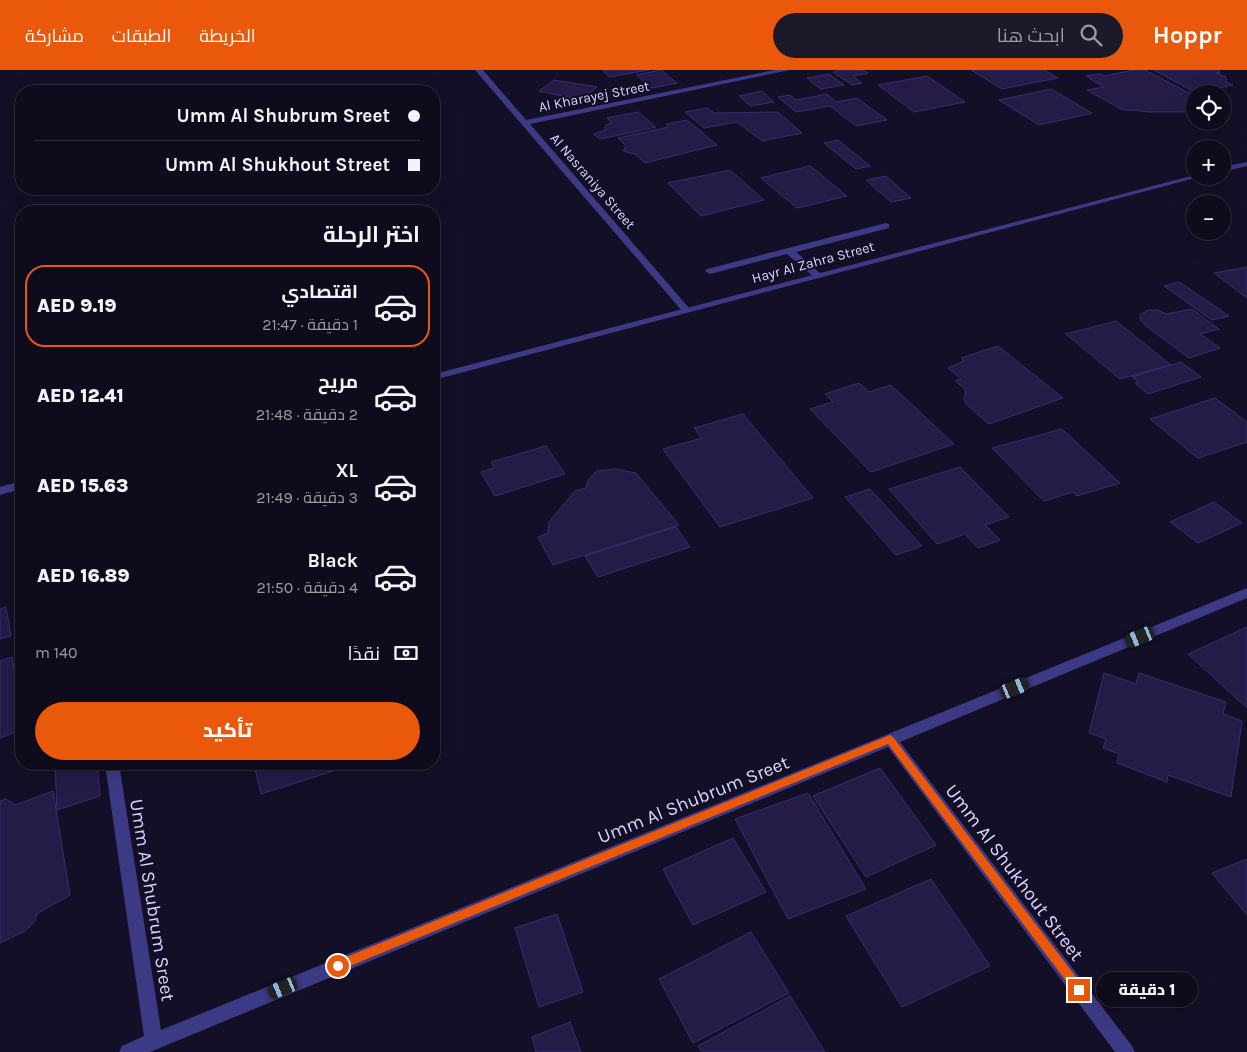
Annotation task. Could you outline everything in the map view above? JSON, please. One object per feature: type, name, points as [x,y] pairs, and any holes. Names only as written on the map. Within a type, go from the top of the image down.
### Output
[{"type":"street","name":"Al Nasraniya Street","points":[[479,70],[686,310]]},
{"type":"street","name":"Al Kharayej Street","points":[[524,123],[786,70]]},
{"type":"street","points":[[1231,168],[1247,164]]},
{"type":"street","name":"Hayr Al Zahra Street","points":[[440,375],[1186,179]]},
{"type":"street","points":[[710,271],[886,226]]},
{"type":"street","points":[[789,251],[818,276]]},
{"type":"street","points":[[0,491],[15,487]]},
{"type":"street","name":"Umm Al Shubrum Sreet","points":[[128,1052],[1247,593]]},
{"type":"street","name":"Umm Al Shukhout Street","points":[[890,739],[1126,1052]]},
{"type":"street","name":"Umm Al Shubrum Sreet","points":[[113,770],[154,1041]]},
{"type":"building","points":[[603,70],[649,70],[609,77]]},
{"type":"building","points":[[661,70],[677,83],[652,88],[636,75]]},
{"type":"building","points":[[863,70],[868,73],[853,76],[862,83],[852,85],[833,72]]},
{"type":"building","points":[[971,70],[1044,70],[1058,78],[1002,89]]},
{"type":"building","points":[[1134,70],[1145,70],[1186,91],[1186,112],[1150,112],[1121,109],[1087,90],[1104,87],[1086,76],[1100,74],[1104,76]]},
{"type":"building","points":[[1154,70],[1217,70],[1221,72],[1216,73],[1226,77],[1226,82],[1233,85],[1186,85],[1186,88]]},
{"type":"building","points":[[829,74],[844,85],[821,89],[807,78]]},
{"type":"building","points":[[927,76],[965,102],[914,112],[878,85]]},
{"type":"building","points":[[554,80],[597,87],[582,100],[539,91]]},
{"type":"building","points":[[1051,89],[1092,113],[1039,125],[999,100]]},
{"type":"building","points":[[762,91],[774,102],[751,106],[739,96]]},
{"type":"building","points":[[827,94],[836,102],[857,98],[887,120],[856,126],[830,106],[796,112],[778,97],[790,95],[796,100]]},
{"type":"building","points":[[708,108],[714,113],[778,112],[802,133],[762,141],[737,122],[704,128],[685,112]]},
{"type":"building","points":[[638,112],[656,127],[601,139],[593,134],[605,130],[606,125],[612,123],[607,118]]},
{"type":"building","points":[[687,120],[717,145],[645,163],[635,154],[623,151],[626,146],[618,138],[669,127],[666,124]]},
{"type":"building","points":[[838,140],[870,166],[856,169],[824,143]]},
{"type":"building","points":[[810,166],[847,196],[797,208],[761,178]]},
{"type":"building","points":[[730,170],[764,200],[701,216],[668,183]]},
{"type":"building","points":[[886,176],[911,198],[891,202],[866,180]]},
{"type":"building","points":[[1247,267],[1247,298],[1214,273]]},
{"type":"building","points":[[1179,282],[1229,316],[1212,320],[1164,286]]},
{"type":"building","points":[[1192,309],[1219,329],[1200,334],[1220,348],[1189,358],[1145,325],[1140,319],[1141,314],[1149,310],[1158,310],[1166,314]]},
{"type":"building","points":[[1116,321],[1171,365],[1120,379],[1066,334]]},
{"type":"building","points":[[998,346],[1063,398],[989,424],[967,405],[964,399],[966,390],[955,381],[961,379],[948,368],[964,361],[961,358]]},
{"type":"building","points":[[1181,362],[1201,377],[1148,394],[1135,383],[1139,382],[1132,377]]},
{"type":"building","points":[[859,383],[869,392],[891,385],[954,444],[871,472],[810,409],[833,402],[825,394]]},
{"type":"building","points":[[1215,398],[1247,422],[1247,442],[1198,458],[1150,419]]},
{"type":"building","points":[[743,414],[813,498],[720,527],[663,449],[702,438],[694,428]]},
{"type":"building","points":[[1062,429],[1120,483],[1077,496],[1073,492],[1044,501],[992,448]]},
{"type":"building","points":[[546,446],[565,474],[495,496],[481,472],[494,468],[491,462]]},
{"type":"building","points":[[960,467],[1009,517],[985,525],[1000,540],[978,548],[965,534],[937,544],[889,489]]},
{"type":"building","points":[[615,469],[636,473],[679,525],[553,565],[538,537],[548,533],[549,522],[575,491],[586,488],[588,480],[597,471]]},
{"type":"building","points":[[870,489],[922,546],[896,555],[845,497]]},
{"type":"building","points":[[1214,502],[1242,523],[1198,543],[1170,522]]},
{"type":"building","points":[[676,527],[690,547],[598,577],[585,556]]},
{"type":"building","points":[[6,607],[11,636],[0,639],[0,609]]},
{"type":"building","points":[[1247,627],[1247,708],[1188,654]]},
{"type":"building","points":[[12,657],[15,675],[15,732],[0,738],[0,661]]},
{"type":"building","points":[[1104,673],[1136,684],[1139,673],[1226,702],[1223,714],[1242,721],[1231,797],[1168,775],[1167,782],[1117,763],[1119,754],[1103,748],[1106,739],[1089,733]]},
{"type":"building","points":[[880,768],[936,845],[866,877],[813,796]]},
{"type":"building","points":[[55,770],[98,770],[100,796],[57,810]]},
{"type":"building","points":[[255,770],[336,770],[261,794]]},
{"type":"building","points":[[53,791],[70,895],[38,913],[34,922],[25,931],[0,943],[0,801],[6,799],[15,805]]},
{"type":"building","points":[[808,793],[866,889],[788,919],[735,819]]},
{"type":"building","points":[[733,838],[766,892],[693,925],[663,869]]},
{"type":"building","points":[[1247,859],[1247,915],[1212,873]]},
{"type":"building","points":[[931,879],[990,966],[902,1007],[846,916]]},
{"type":"building","points":[[557,914],[583,992],[539,1007],[515,928]]},
{"type":"building","points":[[751,932],[789,993],[693,1043],[659,979]]},
{"type":"building","points":[[790,996],[825,1052],[702,1052],[698,1046]]},
{"type":"building","points":[[570,1022],[581,1052],[536,1052],[532,1037]]},
{"type":"route","points":[[338,966],[890,739],[1079,990]]}]
